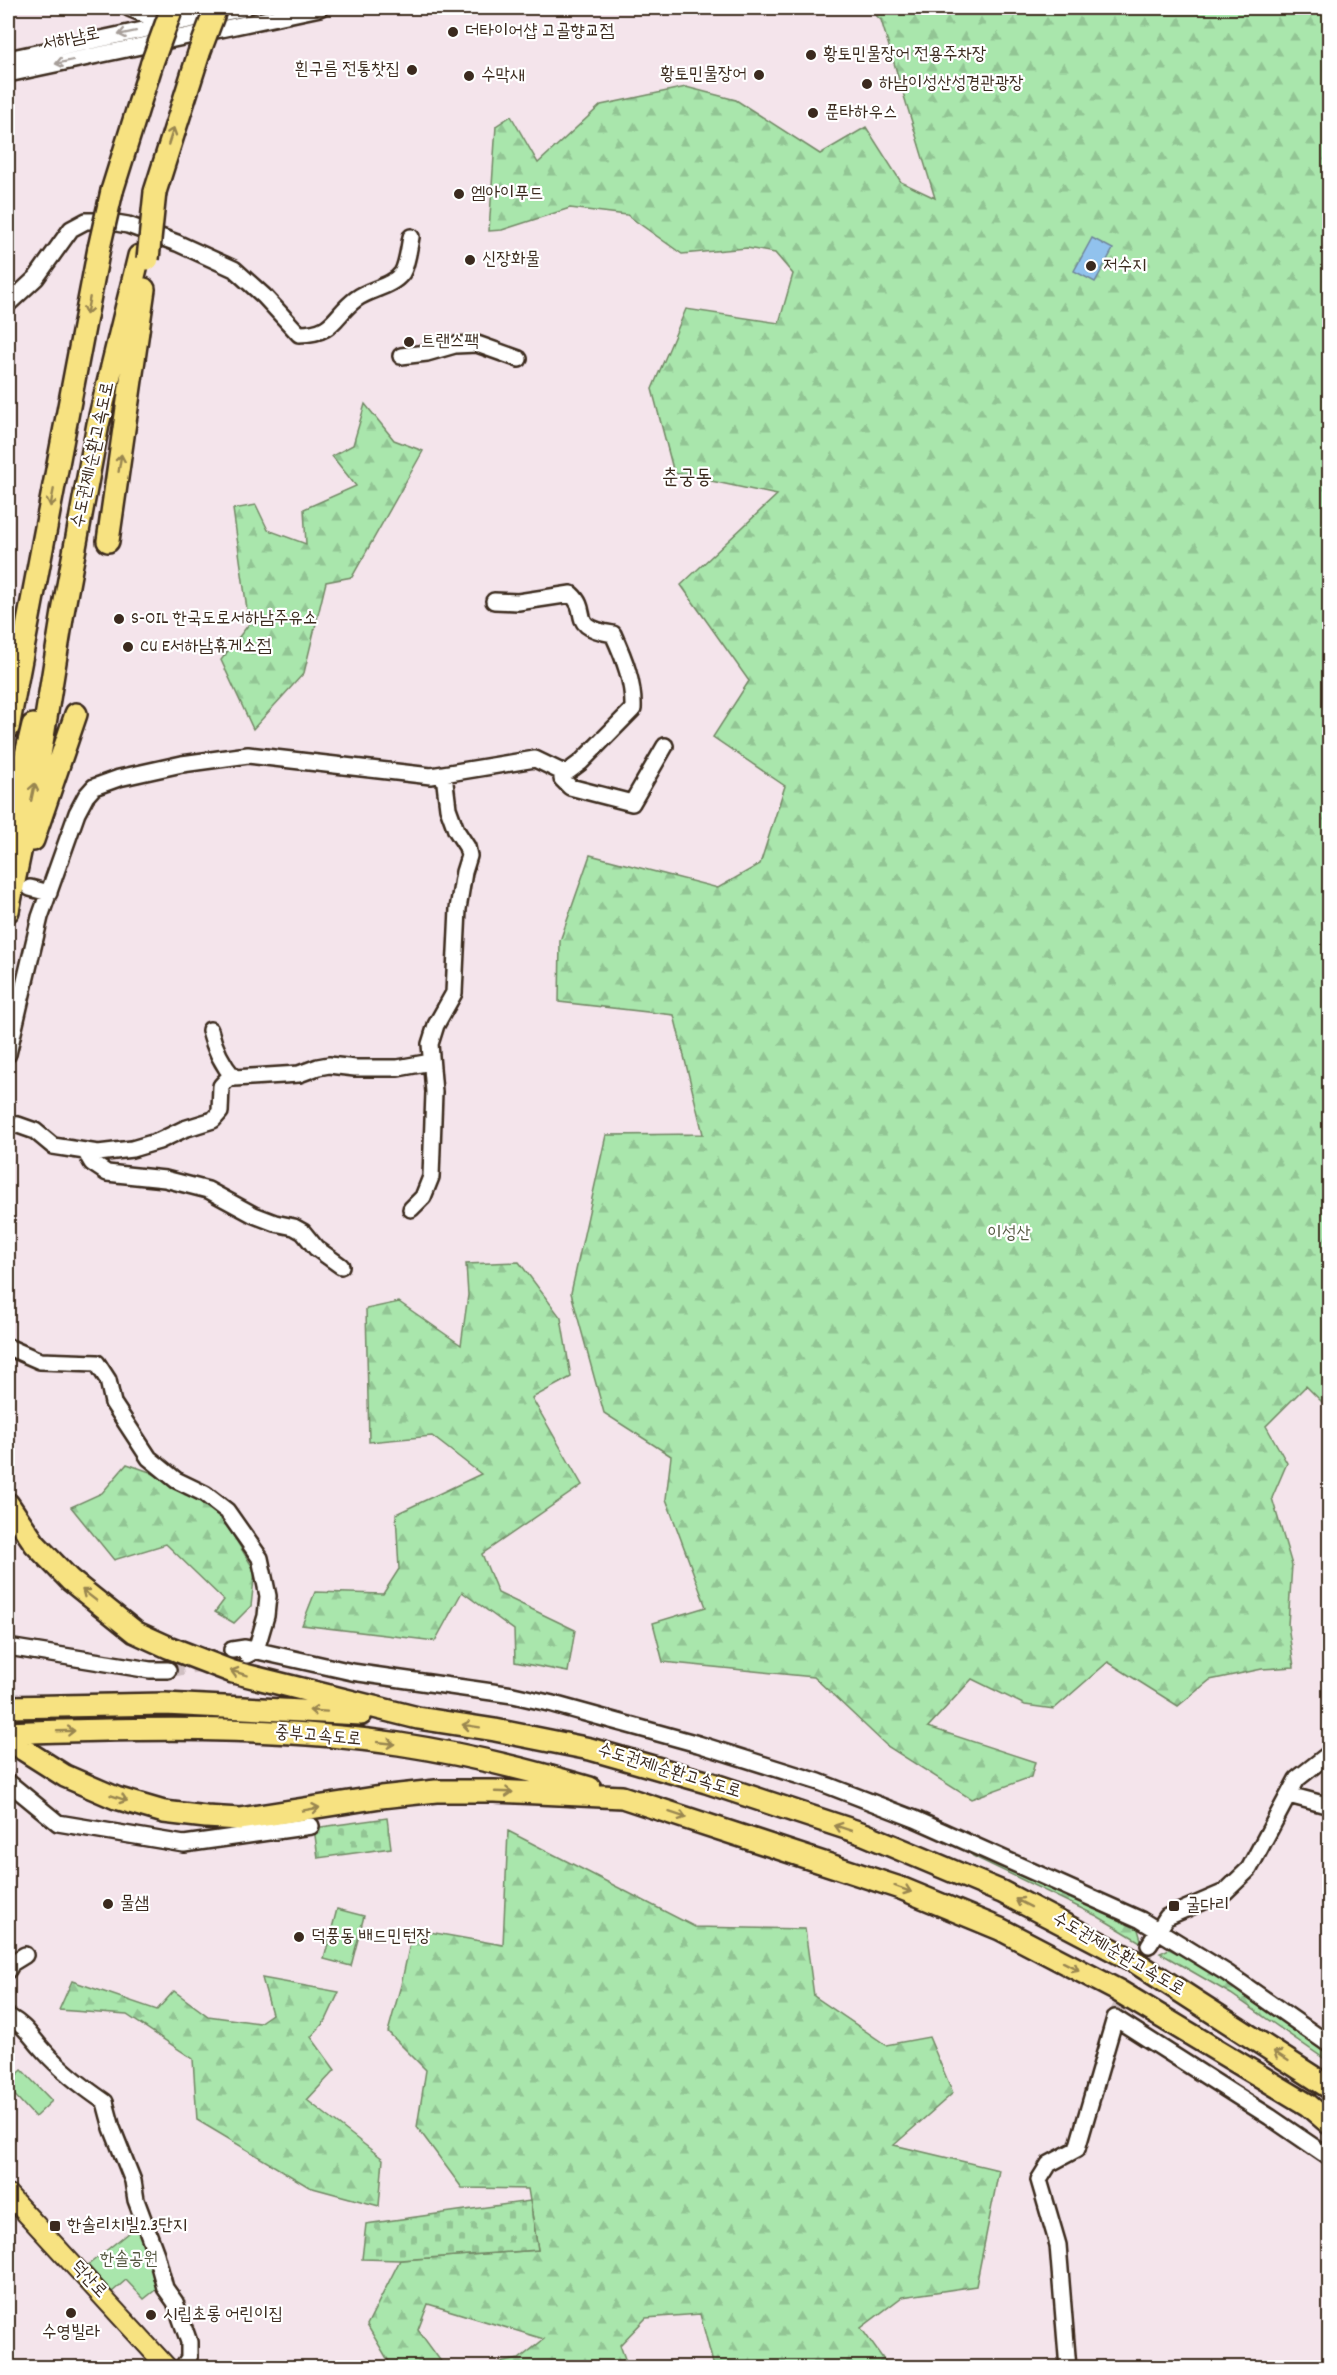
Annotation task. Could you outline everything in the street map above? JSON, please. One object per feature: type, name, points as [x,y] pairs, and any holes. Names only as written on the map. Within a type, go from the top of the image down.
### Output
[{"type":"highway","name":"수도권제1순환고속도로","points":[[8,728],[99,248],[112,191],[152,63],[172,8]]},
{"type":"highway","name":"수도권제1순환고속도로","points":[[16,897],[63,612],[98,424],[144,257],[163,159],[216,8]]},
{"type":"highway","points":[[108,541],[144,257]]},
{"type":"highway","points":[[8,830],[63,612]]},
{"type":"highway","points":[[16,897],[76,714]]},
{"type":"highway","name":"수도권제1순환고속도로","points":[[8,1504],[35,1544],[70,1580],[135,1632],[233,1672],[418,1718],[495,1730],[590,1749],[706,1782],[864,1834],[1002,1892],[1132,1960],[1329,2088]]},
{"type":"highway","name":"중부고속도로","points":[[8,1707],[165,1704],[294,1709],[418,1718]]},
{"type":"highway","name":"중부고속도로","points":[[8,1735],[189,1730],[302,1734],[397,1744],[523,1768],[622,1797]]},
{"type":"highway","name":"수도권제1순환고속도로","points":[[8,1735],[24,1750],[65,1776],[116,1798],[164,1812],[240,1819],[381,1797],[436,1791],[494,1791],[622,1797],[903,1889],[1000,1929],[1116,1990],[1308,2105],[1329,2124]]},
{"type":"main road","name":"덕산로","points":[[8,2194],[168,2367]]},
{"type":"street","points":[[129,8],[148,16],[156,27]]},
{"type":"street","name":"서하남로","points":[[8,58],[246,8]]},
{"type":"street","name":"서하남로","points":[[8,74],[320,8]]},
{"type":"street","points":[[8,304],[36,278],[71,229],[87,222],[104,220],[128,225],[177,243],[234,269],[264,296],[299,334],[312,334],[333,324],[356,298],[398,278],[403,272],[411,237]]},
{"type":"street","points":[[401,356],[427,353],[455,345],[477,344],[519,359]]},
{"type":"street","points":[[8,1054],[40,917],[77,813],[94,787],[119,778],[182,764],[248,755],[431,776],[535,759],[562,772],[569,771],[581,762],[633,709],[634,698],[623,656],[613,634],[595,631],[585,624],[580,614],[578,600],[571,594],[518,602],[494,601]]},
{"type":"street","points":[[562,772],[562,779],[570,787],[632,803],[665,747]]},
{"type":"street","points":[[411,1209],[423,1197],[431,1177],[434,1092],[430,1044],[436,1025],[454,993],[458,909],[469,856],[448,808],[444,775]]},
{"type":"street","points":[[16,897],[49,893]]},
{"type":"street","points":[[210,1030],[213,1042],[234,1078],[299,1074],[329,1065],[355,1068],[398,1068],[431,1062]]},
{"type":"street","points":[[8,1124],[35,1131],[53,1146],[98,1153],[132,1149],[213,1120],[220,1112],[222,1086],[231,1075]]},
{"type":"street","points":[[85,1151],[92,1163],[107,1173],[165,1179],[208,1190],[254,1215],[275,1224],[294,1227],[303,1232],[316,1248],[341,1266]]},
{"type":"street","points":[[8,1347],[40,1361],[97,1363],[108,1380],[113,1403],[149,1458],[176,1480],[206,1494],[227,1511],[260,1558],[268,1596],[266,1616],[245,1652],[352,1672],[513,1695],[735,1755],[819,1782],[915,1820],[1112,1906],[1227,1973],[1329,2045]]},
{"type":"street","points":[[8,1647],[150,1670],[167,1666]]},
{"type":"street","points":[[1149,1945],[1167,1917],[1225,1892],[1249,1869],[1297,1779],[1329,1753]]},
{"type":"street","points":[[8,1782],[58,1823],[184,1844],[312,1826]]},
{"type":"street","points":[[1289,1795],[1329,1806]]},
{"type":"street","points":[[8,1970],[12,1963],[24,1954]]},
{"type":"street","points":[[8,2016],[25,2026],[44,2051],[77,2083],[105,2102],[112,2128],[133,2181],[136,2200],[156,2254],[165,2288],[175,2302],[189,2342],[189,2358],[182,2367]]},
{"type":"street","points":[[1068,2367],[1058,2245],[1039,2180],[1049,2164],[1077,2149],[1115,2018],[1270,2117],[1329,2158]]},
{"type":"green space","name":"이성산","points":[[868,8],[1329,8],[1330,1400],[1327,1407],[1306,1386],[1266,1426],[1287,1463],[1272,1498],[1292,1565],[1288,1625],[1294,1667],[1262,1669],[1210,1680],[1178,1706],[1108,1662],[1054,1709],[1025,1705],[972,1679],[928,1727],[1035,1762],[1031,1777],[971,1799],[887,1746],[814,1677],[663,1662],[653,1623],[706,1607],[666,1499],[671,1456],[604,1413],[571,1293],[606,1135],[703,1134],[674,1015],[559,1002],[560,941],[590,855],[718,888],[760,864],[785,786],[713,737],[749,681],[681,585],[777,495],[674,473],[652,389],[686,309],[779,323],[793,274],[775,253],[747,248],[682,254],[627,215],[570,208],[502,230],[489,231],[496,126],[511,116],[538,163],[601,105],[686,87],[736,100],[820,154],[866,127],[901,182],[935,198],[881,20]]},
{"type":"green space","points":[[365,404],[394,440],[423,451],[352,577],[326,582],[304,673],[253,729],[221,660],[249,624],[233,509],[256,505],[268,530],[306,544],[304,509],[356,486],[332,456],[353,445]]},
{"type":"green space","points":[[519,1262],[561,1318],[571,1377],[532,1398],[582,1485],[482,1554],[498,1593],[575,1630],[568,1672],[515,1662],[514,1630],[462,1592],[435,1641],[302,1625],[315,1592],[383,1594],[399,1569],[396,1514],[481,1474],[432,1436],[369,1442],[366,1309],[399,1302],[461,1345],[468,1295],[466,1264]]},
{"type":"green space","points":[[127,1464],[150,1472],[217,1509],[255,1571],[251,1606],[234,1623],[215,1612],[224,1600],[166,1544],[114,1560],[71,1507],[102,1493]]},
{"type":"green space","points":[[387,1818],[391,1848],[318,1858],[314,1828]]},
{"type":"green space","points":[[508,1831],[695,1927],[805,1929],[814,1996],[886,2045],[929,2037],[953,2093],[894,2145],[999,2170],[976,2286],[902,2297],[861,2328],[889,2367],[714,2367],[700,2314],[646,2318],[620,2345],[628,2367],[477,2367],[519,2359],[544,2339],[428,2304],[418,2330],[445,2367],[392,2367],[367,2325],[400,2260],[538,2250],[528,2189],[462,2188],[417,2127],[426,2070],[388,2032],[413,1929],[503,1945]]},
{"type":"green space","points":[[964,1848],[1137,1926],[1142,1943],[1097,1916],[973,1856]]},
{"type":"green space","points":[[337,1909],[364,1916],[351,1966],[324,1959]]},
{"type":"green space","points":[[1169,1949],[1210,1970],[1329,2052],[1329,2062],[1231,1994],[1160,1953]]},
{"type":"green space","points":[[262,1978],[339,1992],[326,2020],[311,2037],[335,2070],[307,2100],[383,2159],[379,2206],[309,2187],[197,2120],[193,2059],[127,2015],[59,2010],[72,1981],[157,2010],[174,1991],[208,2016],[259,2023],[272,2014]]},
{"type":"green space","points":[[22,2070],[52,2101],[35,2117],[8,2088],[8,2083]]},
{"type":"green space","points":[[530,2201],[538,2250],[400,2260],[362,2259],[366,2224]]},
{"type":"green space","name":"한솔공원","points":[[138,2225],[159,2287],[144,2299],[126,2280],[112,2292],[88,2265]]},
{"type":"water","points":[[1092,238],[1113,249],[1095,282],[1074,271]]},
{"type":"tunnel","points":[[168,1670],[246,1656]]},
{"type":"tunnel","points":[[1115,2018],[1149,1945]]},
{"type":"place","name":"더타이어샵 고골향교점","points":[[453,32]]},
{"type":"place","name":"황토민물장어 전용주차장","points":[[811,55]]},
{"type":"place","name":"흰구름 전통찻집","points":[[412,70]]},
{"type":"place","name":"황토민물장어","points":[[759,75]]},
{"type":"place","name":"수막새","points":[[469,76]]},
{"type":"place","name":"하남이성산성경관광장","points":[[867,84]]},
{"type":"place","name":"푼타하우스","points":[[813,113]]},
{"type":"place","name":"엠아이푸드","points":[[459,194]]},
{"type":"place","name":"신장화물","points":[[470,260]]},
{"type":"place","name":"저수지","points":[[1091,266]]},
{"type":"place","name":"트랜스팩","points":[[409,342]]},
{"type":"place","name":"S-OIL 한국도로서하남주유소","points":[[119,619]]},
{"type":"place","name":"CU E서하남휴게소점","points":[[128,647]]},
{"type":"place","name":"물샘","points":[[108,1904]]},
{"type":"place","name":"굴다리","points":[[1174,1906]]},
{"type":"place","name":"덕풍동 배드민턴장","points":[[299,1937]]},
{"type":"place","name":"한솔리치빌2.3단지","points":[[55,2226]]},
{"type":"place","name":"수영빌라","points":[[71,2313]]},
{"type":"place","name":"시립초롱 어린이집","points":[[151,2315]]},
{"type":"district","name":"춘궁동","points":[[687,479]]}]
